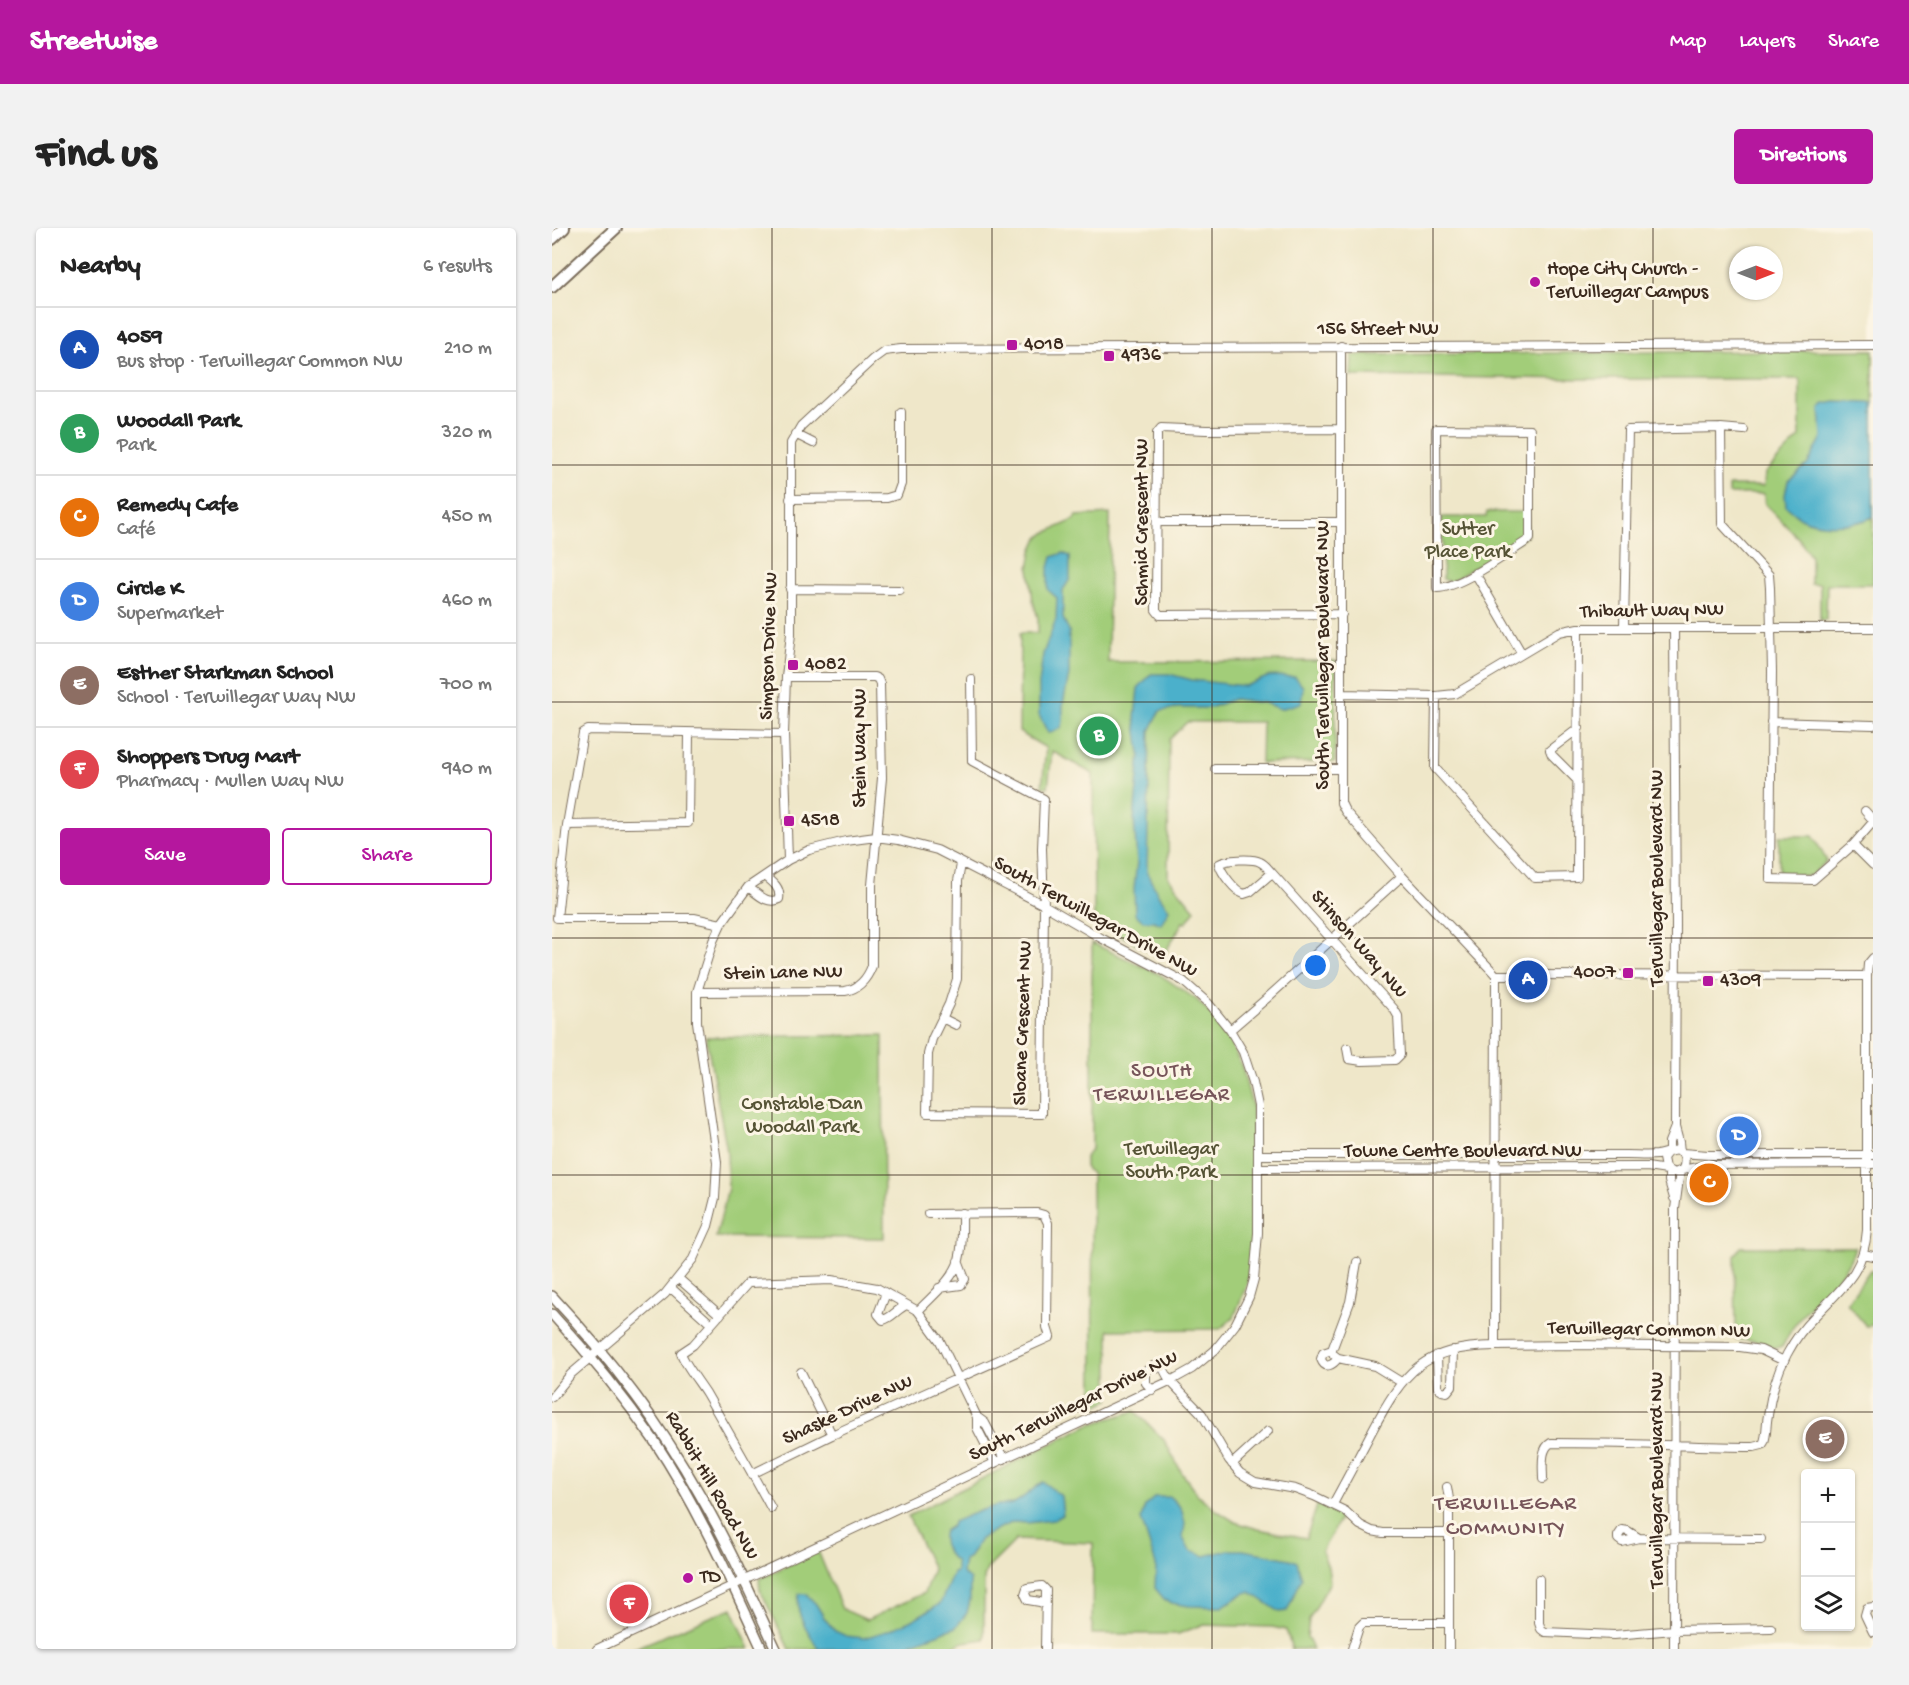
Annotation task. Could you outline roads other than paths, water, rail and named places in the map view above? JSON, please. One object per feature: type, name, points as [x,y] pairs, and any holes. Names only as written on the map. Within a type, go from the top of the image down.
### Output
[{"type":"highway","points":[[552,239],[564,228]]},
{"type":"highway","points":[[552,287],[616,228]]},
{"type":"main road","name":"Rabbit Hill Road NW","points":[[552,1296],[600,1349],[667,1440],[712,1517],[776,1649]]},
{"type":"main road","name":"Rabbit Hill Road NW","points":[[552,1314],[591,1357],[656,1444],[702,1523],[762,1649]]},
{"type":"street","name":"156 Street NW","points":[[795,434],[852,376],[884,351],[901,349],[1873,345]]},
{"type":"street","name":"South Terwillegar Boulevard NW","points":[[1341,346],[1340,800],[1343,808],[1402,876],[1496,975]]},
{"type":"street","points":[[790,499],[887,498],[897,495],[901,484],[901,412]]},
{"type":"street","name":"Schmid Crescent NW","points":[[1341,429],[1161,428],[1156,437],[1156,610],[1160,615],[1342,614]]},
{"type":"street","points":[[1721,428],[1721,520],[1726,529],[1769,575],[1772,627],[1770,879],[1813,880],[1853,845],[1873,821],[1865,811]]},
{"type":"street","points":[[1623,627],[1628,430],[1721,428],[1744,430]]},
{"type":"street","points":[[1436,429],[1530,430],[1530,539],[1475,573],[1446,588],[1437,588],[1436,429]]},
{"type":"street","points":[[795,434],[813,443]]},
{"type":"street","name":"Simpson Drive NW","points":[[788,860],[784,734],[786,677],[791,634],[790,448],[795,434]]},
{"type":"street","points":[[1157,522],[1341,522]]},
{"type":"street","points":[[1475,573],[1522,654]]},
{"type":"street","points":[[790,589],[898,590]]},
{"type":"street","points":[[1436,696],[1435,768],[1535,878],[1577,877],[1578,628]]},
{"type":"street","name":"Thibault Way NW","points":[[1341,694],[1436,696],[1455,694],[1559,632],[1578,628],[1873,628]]},
{"type":"street","name":"Terwillegar Boulevard NW","points":[[1668,1152],[1674,1127],[1674,629]]},
{"type":"street","name":"Stein Way NW","points":[[786,677],[874,677],[878,679],[882,778],[876,837]]},
{"type":"street","points":[[971,679],[972,761],[1044,799],[1042,849],[1044,904]]},
{"type":"street","points":[[1771,722],[1873,725]]},
{"type":"street","points":[[1577,780],[1552,755],[1550,750],[1579,728]]},
{"type":"street","points":[[721,924],[694,918],[557,918],[567,825],[585,731],[784,734]]},
{"type":"street","points":[[567,825],[688,823],[688,733]]},
{"type":"street","points":[[1215,770],[1341,769]]},
{"type":"street","name":"South Terwillegar Drive NW","points":[[552,1397],[565,1380],[671,1288],[693,1259],[705,1235],[711,1217],[716,1187],[716,1155],[697,1022],[698,992],[713,941],[721,924],[748,887],[788,860],[808,850],[876,837],[938,850],[961,864],[1044,904],[1101,938],[1183,981],[1208,1002],[1230,1030],[1243,1052],[1258,1106],[1257,1261],[1249,1298],[1235,1325],[1215,1350],[1192,1369],[1152,1390],[597,1649]]},
{"type":"street","name":"Stein Lane NW","points":[[698,992],[845,991],[858,987],[872,966],[872,885],[876,837]]},
{"type":"street","points":[[1853,845],[1873,865]]},
{"type":"street","name":"Stinson Way NW","points":[[1272,873],[1250,892],[1244,894],[1239,892],[1219,864],[1225,861],[1254,860],[1263,863],[1272,873],[1332,940],[1394,1009],[1398,1016],[1400,1055],[1395,1060],[1349,1059],[1347,1048]]},
{"type":"street","name":"Sloane Crescent NW","points":[[961,864],[958,880],[957,979],[950,1004],[932,1039],[928,1054],[927,1113],[1042,1114],[1044,904]]},
{"type":"street","points":[[748,887],[766,901],[776,901],[780,896],[777,886],[765,876]]},
{"type":"street","points":[[1230,1030],[1402,876]]},
{"type":"street","points":[[1543,1479],[1544,1451],[1551,1443],[1639,1443],[1675,1446],[1762,1445],[1766,1437],[1771,1396],[1784,1360],[1809,1322],[1851,1279],[1863,1254],[1867,1230],[1870,1164],[1867,967],[1873,958]]},
{"type":"street","points":[[1495,1346],[1496,975],[1867,976]]},
{"type":"street","points":[[942,1018],[956,1025]]},
{"type":"street","name":"Terwillegar Boulevard NW","points":[[1674,1127],[1681,1152]]},
{"type":"street","points":[[1870,1155],[1700,1155],[1673,1150],[1668,1152],[1663,1162],[1668,1171],[1676,1173],[1708,1165],[1870,1164]]},
{"type":"street","name":"Towne Centre Boulevard NW","points":[[1259,1155],[1627,1155],[1668,1152]]},
{"type":"street","points":[[1681,1152],[1686,1162],[1681,1171]]},
{"type":"street","name":"Towne Centre Boulevard NW","points":[[1259,1168],[1647,1167],[1668,1171]]},
{"type":"street","name":"Terwillegar Boulevard NW","points":[[1668,1171],[1675,1203]]},
{"type":"street","name":"Terwillegar Boulevard NW","points":[[1674,1649],[1675,1203],[1681,1171]]},
{"type":"street","points":[[918,1311],[952,1273],[958,1261],[962,1241],[962,1213],[928,1214]]},
{"type":"street","name":"Shaske Drive NW","points":[[752,1474],[832,1435],[1050,1337],[1047,1327],[1047,1218],[1037,1213],[962,1213]]},
{"type":"street","points":[[1863,1254],[1873,1256]]},
{"type":"street","points":[[939,1288],[961,1285],[965,1279],[958,1261]]},
{"type":"street","points":[[1332,1350],[1350,1302],[1357,1262]]},
{"type":"street","points":[[679,1279],[720,1315]]},
{"type":"street","points":[[771,1508],[681,1353],[693,1345],[748,1283],[831,1280],[877,1288],[918,1311],[940,1341],[977,1417],[977,1428],[995,1463]]},
{"type":"street","points":[[671,1288],[711,1324]]},
{"type":"street","points":[[886,1293],[878,1310],[883,1320],[890,1318],[900,1308],[907,1305]]},
{"type":"street","name":"Terwillegar Common NW","points":[[1333,1504],[1401,1382],[1419,1366],[1437,1355],[1472,1347],[1495,1346],[1674,1345],[1748,1347],[1784,1360]]},
{"type":"street","points":[[1332,1350],[1338,1358],[1375,1366],[1401,1382]]},
{"type":"street","points":[[1332,1350],[1323,1353],[1322,1362],[1328,1366],[1338,1358]]},
{"type":"street","points":[[1437,1355],[1438,1388],[1447,1392],[1452,1386],[1453,1350]]},
{"type":"street","points":[[1152,1390],[1146,1383],[1145,1375],[1149,1367],[1163,1368],[1170,1381],[1202,1414],[1232,1464],[1240,1473],[1255,1482],[1295,1489],[1333,1504],[1371,1531],[1449,1533]]},
{"type":"street","points":[[801,1372],[832,1435]]},
{"type":"street","points":[[977,1417],[985,1423],[1004,1459]]},
{"type":"street","points":[[1232,1464],[1268,1431]]},
{"type":"street","points":[[1447,1487],[1449,1499],[1449,1649]]},
{"type":"street","points":[[1639,1538],[1761,1539]]},
{"type":"street","points":[[1539,1579],[1539,1623],[1545,1632],[1614,1635],[1674,1630],[1771,1628]]},
{"type":"street","points":[[1046,1605],[1046,1649]]},
{"type":"street","points":[[1873,1607],[1868,1608],[1865,1615],[1873,1632]]},
{"type":"street","points":[[1352,1649],[1359,1627],[1363,1623],[1449,1623]]},
{"type":"water","points":[[1873,403],[1873,517],[1837,525],[1817,523],[1799,517],[1786,506],[1785,495],[1788,481],[1808,464],[1822,437],[1820,409],[1825,404]]},
{"type":"water","points":[[1063,553],[1070,556],[1070,579],[1063,590],[1063,618],[1069,631],[1069,675],[1061,728],[1048,733],[1039,715],[1039,684],[1043,654],[1056,619],[1057,598],[1048,590],[1048,571],[1052,557]]},
{"type":"water","points":[[1151,674],[1169,674],[1192,680],[1245,686],[1270,676],[1295,677],[1303,687],[1301,703],[1280,709],[1264,703],[1234,699],[1210,708],[1179,708],[1160,711],[1150,731],[1147,873],[1169,909],[1161,924],[1154,921],[1143,921],[1135,914],[1134,889],[1137,861],[1134,820],[1140,753],[1135,718],[1138,688]]},
{"type":"water","points":[[1043,1482],[1061,1496],[1063,1515],[1054,1520],[1014,1522],[980,1539],[969,1557],[964,1560],[962,1573],[970,1580],[970,1600],[967,1613],[956,1627],[896,1649],[818,1649],[801,1617],[799,1594],[806,1594],[835,1631],[846,1636],[864,1638],[910,1621],[940,1604],[953,1573],[956,1572],[956,1562],[947,1552],[944,1544],[944,1531],[952,1526],[953,1522],[975,1513],[998,1505],[1015,1503]]},
{"type":"water","points":[[1155,1497],[1170,1497],[1181,1508],[1185,1523],[1183,1538],[1190,1551],[1205,1556],[1228,1550],[1243,1550],[1297,1562],[1302,1578],[1287,1611],[1280,1612],[1250,1592],[1244,1593],[1222,1607],[1189,1606],[1171,1603],[1164,1599],[1155,1588],[1156,1565],[1141,1519],[1145,1506]]},
{"type":"place","name":"Hope City Church - Terwillegar Campus","points":[[1535,282]]},
{"type":"place","name":"4018","points":[[1012,345]]},
{"type":"place","name":"4936","points":[[1109,356]]},
{"type":"place","name":"4082","points":[[793,665]]},
{"type":"place","name":"Woodall Park","points":[[1099,736]]},
{"type":"place","name":"4518","points":[[789,821]]},
{"type":"place","name":"4007","points":[[1628,973]]},
{"type":"place","name":"4059","points":[[1528,980]]},
{"type":"place","name":"4309","points":[[1708,981]]},
{"type":"place","name":"Circle K","points":[[1739,1136]]},
{"type":"place","name":"Remedy Cafe","points":[[1709,1183]]},
{"type":"place","name":"Esther Starkman School","points":[[1825,1439]]},
{"type":"place","name":"TD","points":[[688,1578]]},
{"type":"place","name":"Shoppers Drug Mart","points":[[629,1604]]},
{"type":"district","name":"SOUTH TERWILLEGAR","points":[[1162,1084]]},
{"type":"district","name":"TERWILLEGAR COMMUNITY","points":[[1506,1518]]},
{"type":"park label","name":"Sutter Place Park","points":[[1468,542]]},
{"type":"park label","name":"Constable Dan Woodall Park","points":[[802,1116]]},
{"type":"park label","name":"Terwillegar South Park","points":[[1171,1162]]}]
